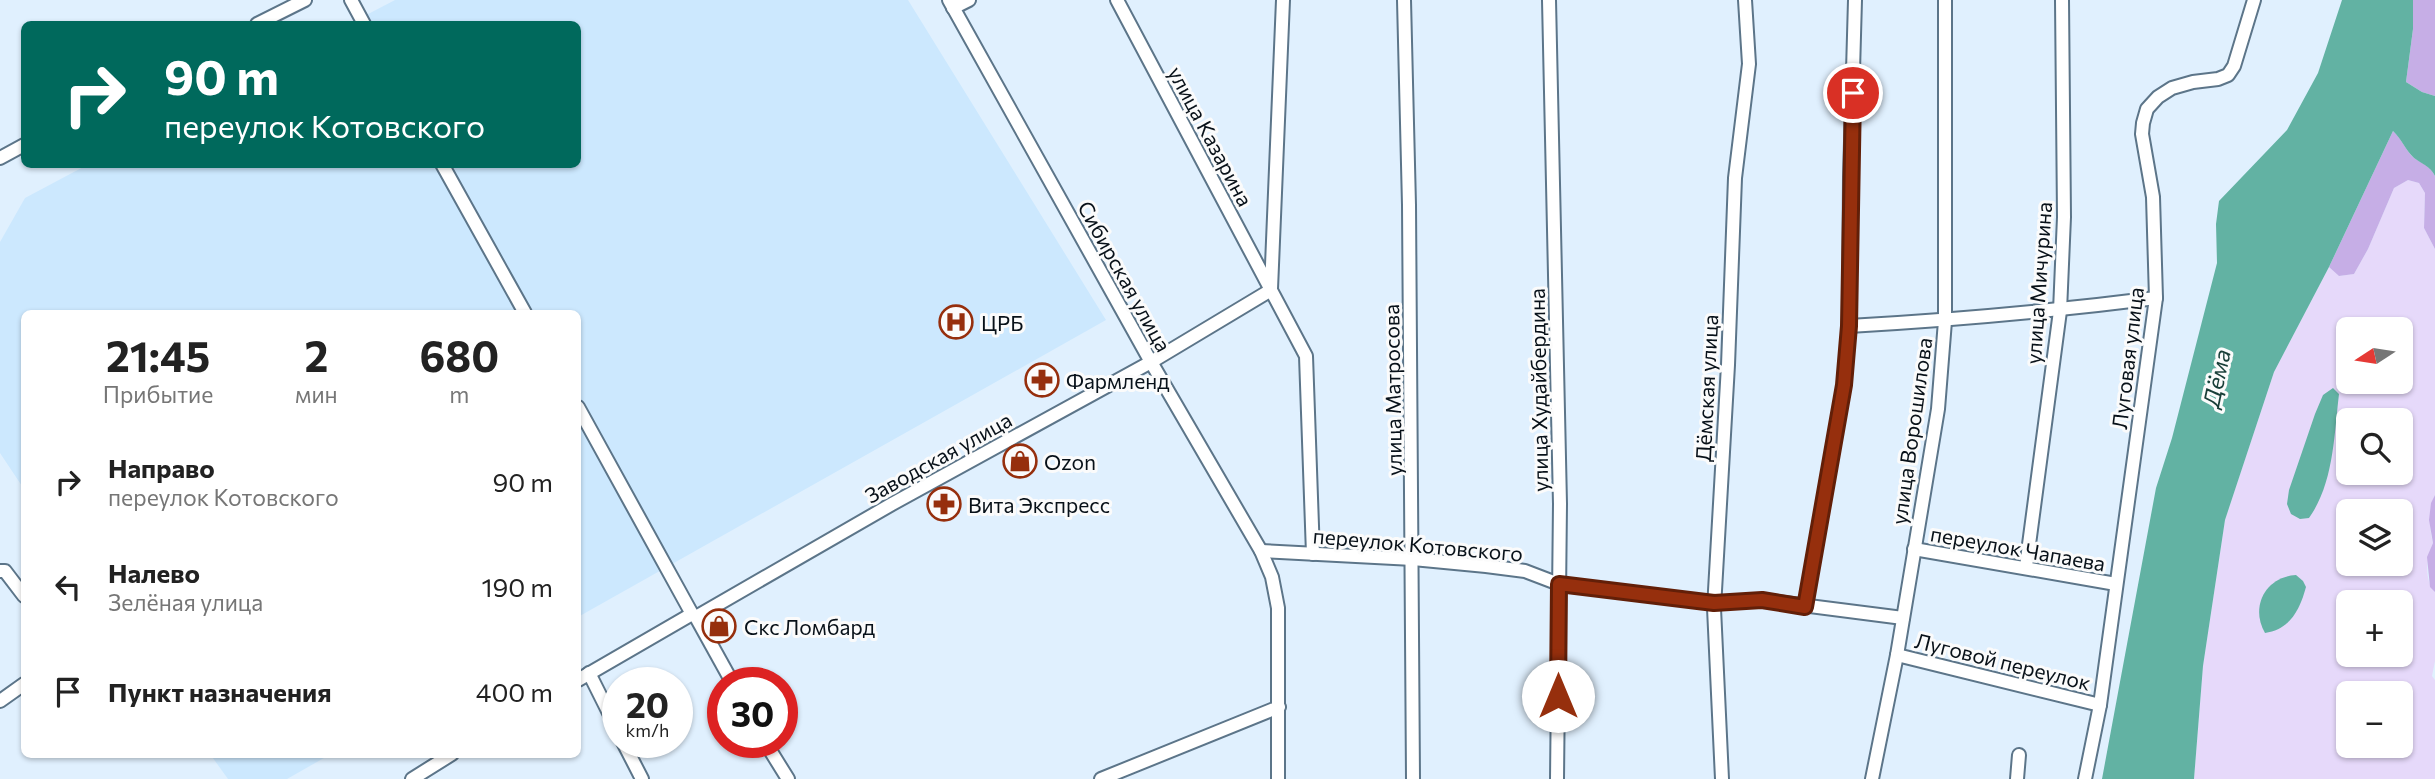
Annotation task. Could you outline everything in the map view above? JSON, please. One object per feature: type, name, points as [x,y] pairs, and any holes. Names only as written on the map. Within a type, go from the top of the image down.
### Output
[{"type":"street","points":[[263,21],[304,0]]},
{"type":"street","points":[[351,0],[362,21]]},
{"type":"street","points":[[951,4],[969,0]]},
{"type":"street","name":"улица Казарина","points":[[1117,0],[1306,356],[1313,554]]},
{"type":"street","points":[[1271,289],[1283,0]]},
{"type":"street","name":"улица Матросова","points":[[1404,0],[1409,164],[1413,779]]},
{"type":"street","name":"улица Худайбердина","points":[[1549,0],[1560,504],[1557,779]]},
{"type":"street","name":"Дёмская улица","points":[[1722,779],[1714,603],[1728,365],[1735,178],[1749,64],[1745,0]]},
{"type":"street","points":[[1805,607],[1844,385],[1849,326],[1855,0]]},
{"type":"street","name":"улица Ворошилова","points":[[1872,779],[1897,655],[1938,409],[1945,321],[1945,0]]},
{"type":"street","name":"улица Мичурина","points":[[2026,567],[2060,311],[2064,217],[2062,0]]},
{"type":"street","name":"Луговая улица","points":[[2085,779],[2100,705],[2156,298],[2153,197],[2142,135],[2145,116],[2147,109],[2158,97],[2172,88],[2228,75],[2234,66],[2254,0]]},
{"type":"street","name":"Сибирская улица","points":[[951,4],[1151,362],[1261,551],[1272,577],[1278,608],[1279,779]]},
{"type":"street","points":[[0,158],[21,147]]},
{"type":"street","points":[[444,168],[523,310]]},
{"type":"street","name":"Заводская улица","points":[[583,677],[1151,362],[1271,289]]},
{"type":"street","points":[[1849,326],[2060,311],[2156,298]]},
{"type":"street","points":[[581,413],[723,667]]},
{"type":"street","name":"переулок Чапаева","points":[[1914,549],[2116,584]]},
{"type":"street","name":"переулок Котовского","points":[[1261,551],[1413,559],[1525,570],[1559,584],[1714,603],[1762,600],[1903,618]]},
{"type":"street","points":[[0,571],[5,571],[21,592]]},
{"type":"street","name":"Луговой переулок","points":[[1897,655],[2100,705]]},
{"type":"street","points":[[583,677],[602,706]]},
{"type":"street","points":[[0,701],[21,686]]},
{"type":"street","points":[[1101,779],[1279,706]]},
{"type":"street","points":[[2017,779],[2019,755]]},
{"type":"street","points":[[412,779],[446,758]]},
{"type":"street","points":[[631,758],[642,779]]},
{"type":"street","points":[[775,758],[788,779]]},
{"type":"shaded area","points":[[395,0],[908,0],[1106,320],[581,615],[581,310],[21,310],[21,484],[0,453],[0,242],[25,198],[81,168],[581,168],[581,21],[355,21]]},
{"type":"shaded area","points":[[2413,0],[2435,0],[2435,96],[2406,82],[2413,29]]},
{"type":"shaded area","points":[[2393,131],[2411,155],[2429,167],[2435,176],[2435,249],[2424,228],[2425,193],[2419,183],[2408,180],[2394,188],[2368,249],[2354,274],[2339,276],[2329,267]]},
{"type":"shaded area","points":[[2408,180],[2419,183],[2425,193],[2424,228],[2435,249],[2435,495],[2430,519],[2433,543],[2427,568],[2431,587],[2435,592],[2435,661],[2432,676],[2435,680],[2435,779],[2194,779],[2203,666],[2225,520],[2274,372],[2329,267],[2339,276],[2354,274],[2368,249],[2394,188]]},
{"type":"shaded area","points":[[2435,495],[2435,592],[2430,587],[2427,557],[2433,543],[2429,520]]},
{"type":"shaded area","points":[[213,758],[324,758],[287,779],[228,779]]},
{"type":"water","name":"Дёма","points":[[2342,0],[2413,0],[2413,29],[2406,82],[2435,96],[2435,176],[2428,167],[2411,155],[2393,131],[2329,267],[2274,372],[2225,520],[2203,666],[2194,779],[2102,779],[2156,488],[2172,438],[2217,263],[2216,224],[2219,201],[2287,130],[2318,73]]},
{"type":"water","points":[[2333,388],[2336,394],[2339,394],[2334,442],[2324,490],[2309,518],[2300,519],[2291,514],[2287,504],[2289,490],[2323,395]]},
{"type":"water","points":[[2296,575],[2306,587],[2301,603],[2293,617],[2281,628],[2265,633],[2259,613],[2263,595],[2276,581]]},
{"type":"place","name":"ЦРБ","points":[[956,322]]},
{"type":"place","name":"Фармленд","points":[[1042,380]]},
{"type":"place","name":"Ozon","points":[[1020,461]]},
{"type":"place","name":"Вита Экспресс","points":[[944,504]]},
{"type":"place","name":"Скс Ломбард","points":[[719,626]]},
{"type":"route","points":[[1558,696],[1559,584],[1714,603],[1762,600],[1805,607],[1844,385],[1849,326],[1853,93]]}]
